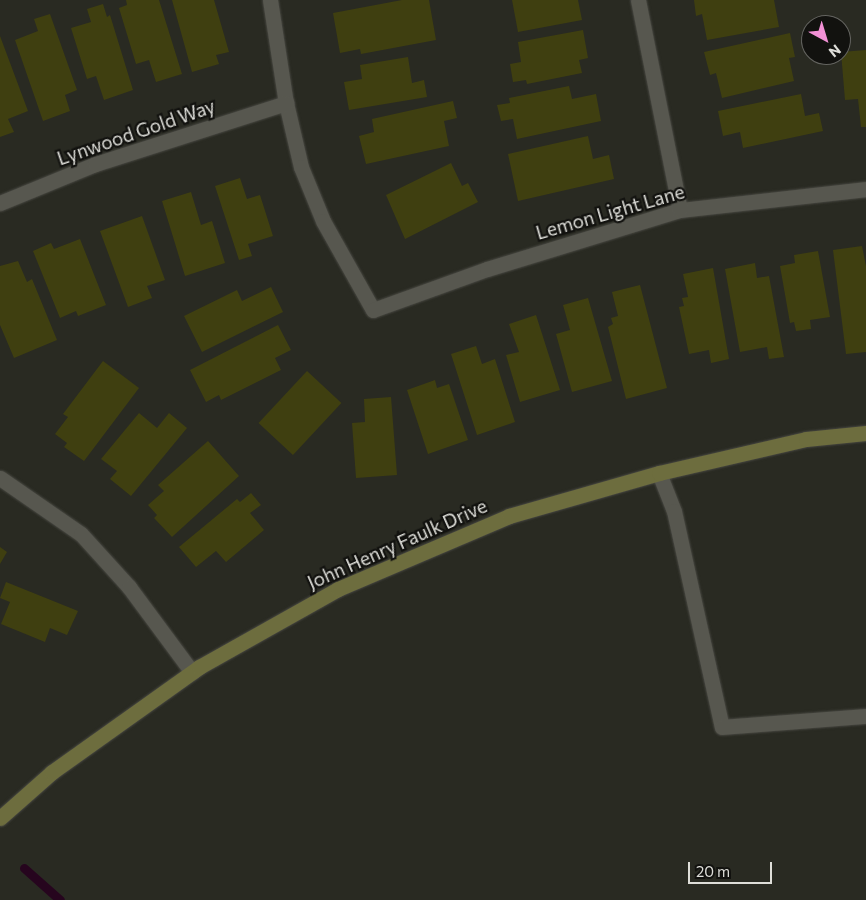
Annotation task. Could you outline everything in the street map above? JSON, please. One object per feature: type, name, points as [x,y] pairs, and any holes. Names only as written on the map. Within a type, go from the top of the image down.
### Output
[{"type":"street","points":[[270,0],[286,104]]},
{"type":"street","points":[[638,0],[680,210]]},
{"type":"street","name":"Lynwood Gold Way","points":[[0,203],[95,164],[286,104]]},
{"type":"street","name":"Lemon Light Lane","points":[[286,104],[301,167],[323,222],[373,310],[487,269],[680,210],[866,189]]},
{"type":"street","name":"John Henry Faulk Drive","points":[[0,818],[52,772],[192,672],[347,585],[509,516],[660,473],[806,439],[866,433]]},
{"type":"street","points":[[660,473],[674,510],[722,727],[866,716]]},
{"type":"street","points":[[0,478],[81,534],[129,586],[192,672]]},
{"type":"building","points":[[126,0],[159,0],[182,74],[156,82],[149,60],[136,64],[119,8],[127,5]]},
{"type":"building","points":[[172,0],[214,0],[229,52],[216,55],[219,64],[192,72]]},
{"type":"building","points":[[402,0],[429,0],[436,40],[361,54],[360,49],[340,53],[333,13]]},
{"type":"building","points":[[512,0],[578,0],[582,20],[518,32]]},
{"type":"building","points":[[694,0],[774,0],[779,27],[707,40],[702,14],[696,16]]},
{"type":"building","points":[[103,4],[107,17],[110,15],[133,90],[104,100],[96,76],[87,79],[71,28],[91,22],[87,9]]},
{"type":"building","points":[[50,14],[77,90],[65,95],[70,111],[43,121],[15,40],[38,31],[34,19]]},
{"type":"building","points":[[583,30],[588,58],[579,60],[582,73],[527,84],[526,80],[513,82],[510,64],[521,62],[518,42]]},
{"type":"building","points":[[790,33],[795,57],[789,58],[794,81],[722,98],[716,73],[710,75],[704,52]]},
{"type":"building","points":[[0,36],[28,111],[8,119],[14,132],[0,137]]},
{"type":"building","points":[[866,50],[866,127],[861,127],[858,99],[845,100],[842,65],[851,65],[851,51]]},
{"type":"building","points":[[408,57],[412,83],[424,80],[427,97],[349,110],[344,82],[362,79],[360,65]]},
{"type":"building","points":[[569,86],[572,99],[596,94],[601,121],[517,139],[513,119],[501,121],[497,105],[510,103],[509,98]]},
{"type":"building","points":[[801,94],[805,116],[819,113],[823,131],[743,148],[740,132],[723,136],[718,111]]},
{"type":"building","points":[[453,101],[457,118],[444,121],[449,146],[366,164],[359,136],[374,132],[372,119]]},
{"type":"building","points":[[588,136],[593,159],[609,155],[614,179],[518,201],[508,154]]},
{"type":"building","points":[[451,163],[462,186],[468,183],[478,202],[405,239],[386,195]]},
{"type":"building","points":[[240,178],[247,199],[260,195],[273,236],[248,244],[252,256],[239,260],[215,186]]},
{"type":"building","points":[[191,192],[201,225],[212,221],[225,263],[185,276],[162,201]]},
{"type":"building","points":[[142,216],[165,280],[147,286],[152,298],[128,307],[100,231]]},
{"type":"building","points":[[80,239],[106,305],[78,316],[76,311],[60,318],[33,251],[51,243],[54,249]]},
{"type":"building","points":[[862,246],[866,266],[866,352],[846,354],[833,250]]},
{"type":"building","points":[[818,251],[830,317],[810,320],[811,329],[796,331],[794,322],[790,323],[780,266],[795,263],[794,255]]},
{"type":"building","points":[[18,261],[27,282],[32,279],[57,340],[14,358],[0,325],[0,266]]},
{"type":"building","points":[[755,263],[757,278],[769,276],[784,357],[769,359],[767,347],[740,352],[725,269]]},
{"type":"building","points":[[713,268],[729,359],[711,363],[709,350],[689,354],[679,307],[684,306],[682,298],[688,297],[683,274]]},
{"type":"building","points":[[640,285],[667,388],[626,399],[608,327],[613,324],[611,318],[618,316],[612,292]]},
{"type":"building","points":[[271,287],[283,312],[202,352],[184,316],[237,290],[242,301]]},
{"type":"building","points":[[588,298],[612,381],[572,392],[556,334],[570,330],[563,305]]},
{"type":"building","points":[[536,315],[560,390],[520,402],[506,355],[519,352],[509,324]]},
{"type":"building","points":[[278,325],[291,350],[275,358],[281,370],[221,400],[219,395],[206,402],[190,370]]},
{"type":"building","points":[[476,346],[482,364],[495,359],[515,422],[477,435],[451,354]]},
{"type":"building","points":[[103,361],[139,388],[84,461],[64,447],[67,443],[55,434],[68,417],[63,414]]},
{"type":"building","points":[[307,371],[341,403],[293,455],[259,423]]},
{"type":"building","points":[[435,380],[437,388],[449,384],[468,440],[428,454],[407,390]]},
{"type":"building","points":[[391,397],[397,475],[356,478],[352,423],[365,422],[364,399]]},
{"type":"building","points":[[139,413],[157,428],[169,413],[187,428],[131,496],[110,479],[117,471],[101,459]]},
{"type":"building","points":[[208,441],[239,476],[172,537],[154,518],[157,515],[148,505],[164,491],[158,485]]},
{"type":"building","points":[[251,493],[261,505],[250,513],[264,530],[226,562],[216,551],[196,567],[179,547],[237,499],[240,502]]},
{"type":"building","points":[[0,547],[7,552],[0,564]]},
{"type":"building","points":[[6,582],[78,611],[67,635],[50,628],[45,642],[1,624],[10,602],[0,598]]},
{"type":"waterway","points":[[24,868],[60,900]]}]
